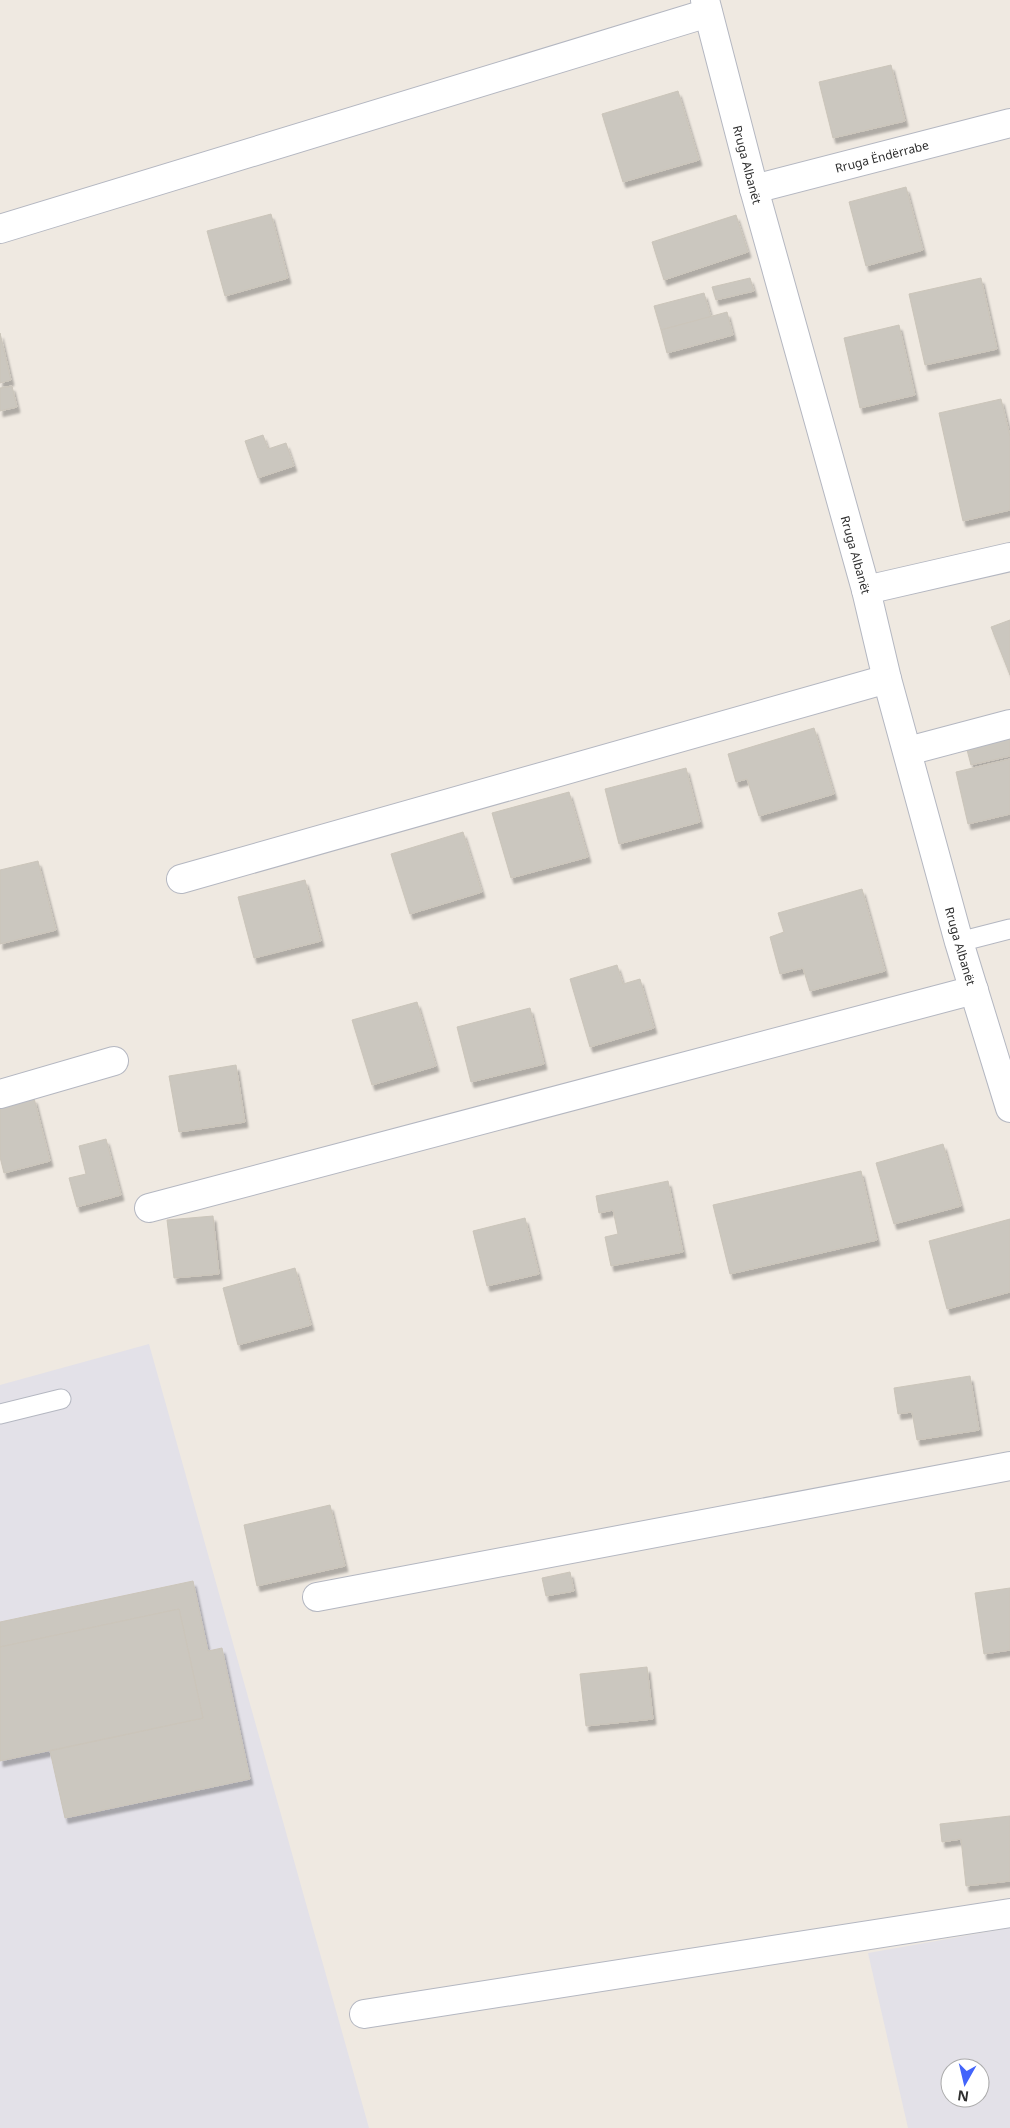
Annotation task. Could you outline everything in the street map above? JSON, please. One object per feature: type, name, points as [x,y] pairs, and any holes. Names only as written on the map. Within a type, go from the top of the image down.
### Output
[{"type":"street","name":"Rruga Albanët","points":[[706,6],[754,189],[866,590],[887,679],[959,942],[1010,1108]]},
{"type":"street","points":[[0,229],[706,6]]},
{"type":"street","name":"Rruga Ëndërrabe","points":[[754,189],[1010,123]]},
{"type":"street","points":[[866,590],[1010,557]]},
{"type":"street","points":[[181,879],[887,679]]},
{"type":"street","points":[[908,751],[1010,724]]},
{"type":"street","points":[[149,1208],[974,990]]},
{"type":"street","points":[[0,1094],[114,1061]]},
{"type":"street","points":[[317,1597],[1010,1466]]},
{"type":"street","points":[[364,2014],[1010,1913]]},
{"type":"lane","points":[[959,942],[1010,929]]},
{"type":"lane","points":[[0,1414],[61,1399]]},
{"type":"shaded area","points":[[149,1344],[369,2128],[0,2128],[0,1385]]},
{"type":"shaded area","points":[[1010,1928],[1010,2128],[908,2128],[868,1953]]},
{"type":"building","points":[[891,65],[905,121],[833,138],[819,82]]},
{"type":"building","points":[[678,91],[699,160],[623,182],[602,114]]},
{"type":"building","points":[[906,187],[923,250],[866,266],[849,202]]},
{"type":"building","points":[[271,214],[288,278],[225,296],[207,231]]},
{"type":"building","points":[[736,215],[748,252],[664,280],[652,242]]},
{"type":"building","points":[[750,278],[754,291],[716,300],[712,287]]},
{"type":"building","points":[[981,278],[997,349],[925,365],[909,294]]},
{"type":"building","points":[[704,293],[711,317],[661,330],[654,306]]},
{"type":"building","points":[[727,312],[733,335],[667,353],[661,330]]},
{"type":"building","points":[[899,325],[915,395],[860,408],[844,338]]},
{"type":"building","points":[[0,333],[11,380],[0,383]]},
{"type":"building","points":[[12,386],[17,407],[0,411],[0,388]]},
{"type":"building","points":[[1001,399],[1010,436],[1010,510],[963,521],[939,413]]},
{"type":"building","points":[[263,435],[268,449],[286,443],[294,466],[258,478],[245,441]]},
{"type":"building","points":[[1010,620],[1010,675],[991,627]]},
{"type":"building","points":[[814,728],[834,794],[759,816],[747,779],[736,782],[728,754]]},
{"type":"building","points":[[1010,731],[1010,756],[971,765],[965,742]]},
{"type":"building","points":[[1010,759],[1010,814],[968,824],[956,772]]},
{"type":"building","points":[[686,768],[700,822],[619,844],[605,789]]},
{"type":"building","points":[[569,792],[588,857],[511,878],[492,813]]},
{"type":"building","points":[[463,832],[482,892],[410,914],[391,854]]},
{"type":"building","points":[[38,861],[56,930],[0,944],[0,870]]},
{"type":"building","points":[[305,880],[321,941],[254,958],[238,897]]},
{"type":"building","points":[[862,889],[885,971],[810,991],[803,968],[780,974],[770,937],[784,932],[778,913]]},
{"type":"building","points":[[617,965],[623,984],[640,979],[654,1028],[590,1047],[570,979]]},
{"type":"building","points":[[417,1002],[436,1066],[372,1085],[352,1020]]},
{"type":"building","points":[[530,1008],[544,1064],[471,1082],[457,1027]]},
{"type":"building","points":[[236,1065],[245,1122],[179,1132],[169,1076]]},
{"type":"building","points":[[34,1098],[50,1161],[4,1173],[0,1157],[0,1107]]},
{"type":"building","points":[[106,1139],[121,1195],[77,1207],[69,1178],[86,1174],[79,1146]]},
{"type":"building","points":[[943,1144],[961,1206],[894,1224],[876,1163]]},
{"type":"building","points":[[861,1171],[877,1240],[730,1274],[713,1205]]},
{"type":"building","points":[[668,1181],[683,1252],[611,1266],[605,1237],[618,1234],[613,1210],[599,1213],[596,1196]]},
{"type":"building","points":[[213,1216],[219,1274],[174,1278],[167,1220]]},
{"type":"building","points":[[525,1218],[539,1274],[487,1286],[473,1231]]},
{"type":"building","points":[[1010,1219],[1010,1292],[947,1309],[929,1241]]},
{"type":"building","points":[[295,1268],[311,1325],[238,1345],[223,1288]]},
{"type":"building","points":[[970,1376],[979,1430],[917,1440],[912,1412],[898,1414],[894,1388]]},
{"type":"building","points":[[330,1505],[345,1566],[257,1586],[244,1525]]},
{"type":"building","points":[[570,1572],[574,1591],[546,1596],[542,1578]]},
{"type":"building","points":[[193,1581],[208,1651],[222,1648],[250,1779],[65,1818],[50,1751],[203,1718],[179,1609],[0,1647],[0,1622]]},
{"type":"building","points":[[1010,1588],[1010,1650],[984,1654],[975,1593]]},
{"type":"building","points":[[179,1609],[203,1718],[0,1761],[0,1647]]},
{"type":"building","points":[[647,1667],[653,1719],[586,1726],[580,1674]]},
{"type":"building","points":[[1010,1816],[1010,1881],[966,1886],[961,1839],[942,1842],[940,1824]]}]
